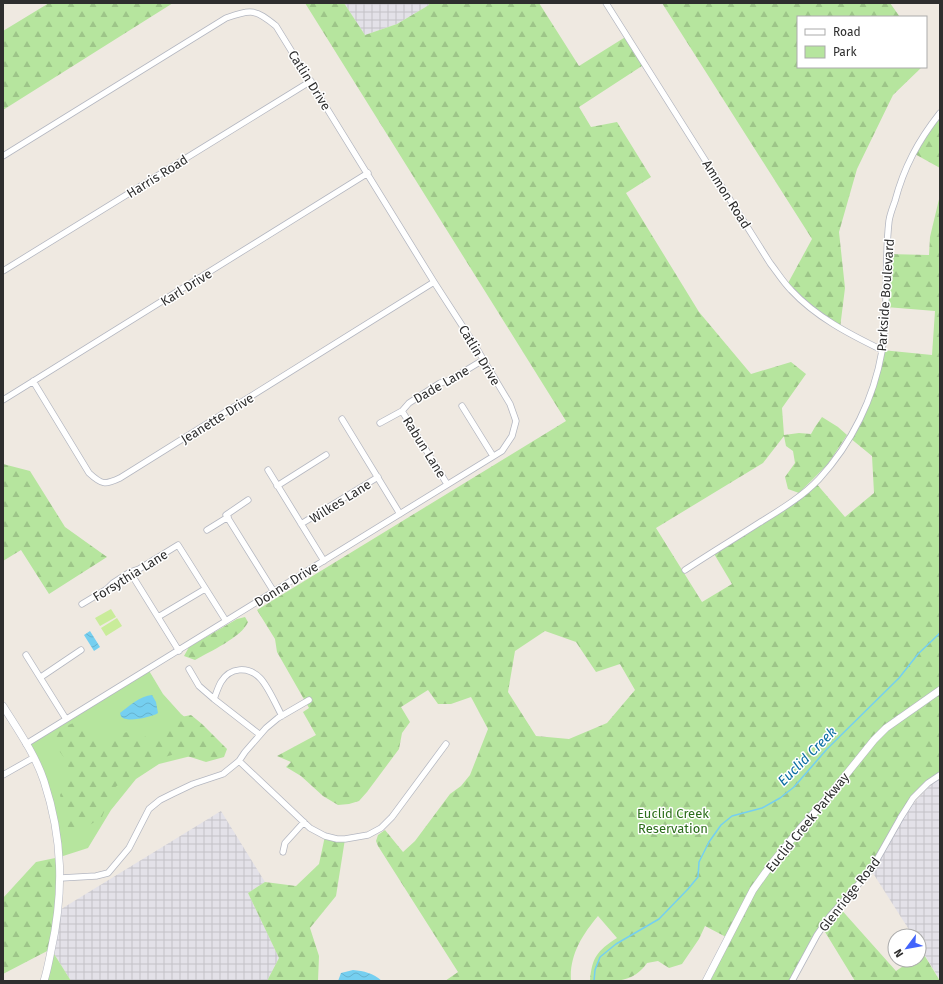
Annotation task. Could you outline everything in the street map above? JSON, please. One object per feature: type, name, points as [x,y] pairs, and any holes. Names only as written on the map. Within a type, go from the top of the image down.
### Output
[{"type":"street","name":"Ammon Road","points":[[606,3],[770,263],[791,290],[818,314],[848,334],[882,350]]},
{"type":"street","name":"Catlin Drive","points":[[3,156],[226,18],[246,12],[261,14],[276,26],[510,404]]},
{"type":"street","name":"Harris Road","points":[[3,271],[311,81]]},
{"type":"street","name":"Parkside Boulevard","points":[[685,570],[797,499],[818,479],[837,457],[850,438],[862,414],[874,384],[882,350],[886,307],[886,265],[889,220],[908,162],[925,132],[940,113]]},
{"type":"street","name":"Karl Drive","points":[[3,400],[368,174]]},
{"type":"street","name":"Jeanette Drive","points":[[33,381],[90,473],[99,482],[109,483],[120,478],[434,282]]},
{"type":"street","name":"Dade Lane","points":[[380,423],[402,411],[408,403],[440,383],[450,380],[483,360]]},
{"type":"street","name":"Donna Drive","points":[[26,744],[502,451],[512,436],[516,421],[510,404]]},
{"type":"street","points":[[462,406],[493,456]]},
{"type":"street","name":"Rabun Lane","points":[[402,411],[447,484]]},
{"type":"street","points":[[342,419],[400,514]]},
{"type":"street","points":[[277,486],[326,455]]},
{"type":"street","points":[[268,470],[324,561]]},
{"type":"street","name":"Wilkes Lane","points":[[301,524],[378,477]]},
{"type":"street","points":[[248,500],[226,514],[274,592]]},
{"type":"street","points":[[207,530],[228,518]]},
{"type":"street","name":"Forsythia Lane","points":[[82,604],[107,589],[113,583],[130,572],[139,569],[178,545],[205,588]]},
{"type":"street","points":[[130,572],[178,651]]},
{"type":"street","points":[[158,617],[205,588],[226,621]]},
{"type":"street","points":[[40,677],[81,650]]},
{"type":"street","points":[[26,655],[66,719]]},
{"type":"street","points":[[189,669],[199,686],[259,734]]},
{"type":"street","points":[[214,699],[222,681],[229,673],[240,669],[252,671],[261,679],[282,716]]},
{"type":"street","name":"Euclid Creek Parkway","points":[[706,981],[753,890],[773,862],[874,740],[886,728],[940,690]]},
{"type":"street","points":[[60,878],[96,876],[108,872],[129,848],[149,809],[160,800],[193,784],[223,774],[239,761],[259,734],[282,716],[309,700]]},
{"type":"street","points":[[3,706],[26,744],[43,780],[55,823],[60,858],[60,878],[55,933],[44,981]]},
{"type":"street","points":[[239,761],[310,828],[325,836],[337,839],[368,834],[381,828],[392,817],[446,744]]},
{"type":"street","points":[[3,775],[33,758]]},
{"type":"street","name":"Glenridge Road","points":[[792,981],[817,935],[830,916],[871,870],[913,798],[928,783],[940,774]]},
{"type":"street","points":[[283,852],[285,843],[304,822]]},
{"type":"shaded area","points":[[344,3],[428,3],[429,5],[397,24],[365,35]]},
{"type":"shaded area","points":[[940,775],[940,980],[927,959],[927,928],[908,928],[871,870],[901,817]]},
{"type":"shaded area","points":[[221,811],[265,882],[248,893],[279,958],[267,981],[71,981],[51,949],[58,911]]},
{"type":"green space","points":[[49,3],[173,3],[3,110],[3,31]]},
{"type":"green space","name":"Euclid Creek Reservation","points":[[305,3],[344,3],[365,35],[397,24],[429,5],[428,3],[539,3],[579,66],[627,36],[645,64],[579,107],[591,127],[617,122],[651,177],[626,193],[699,312],[751,374],[791,362],[806,374],[782,408],[784,435],[799,433],[811,434],[822,417],[838,427],[847,435],[828,464],[799,493],[788,489],[785,477],[795,463],[793,451],[786,446],[784,436],[763,463],[656,528],[702,602],[732,584],[713,552],[797,499],[815,482],[845,517],[874,493],[872,456],[850,438],[863,414],[882,350],[932,355],[935,311],[886,307],[887,254],[929,255],[930,237],[940,195],[940,775],[913,798],[876,861],[838,906],[887,961],[887,968],[893,968],[896,971],[900,968],[927,968],[927,960],[940,981],[855,981],[822,927],[792,981],[706,981],[728,938],[705,926],[699,939],[682,964],[669,968],[658,961],[647,963],[635,975],[629,978],[615,981],[590,981],[592,966],[597,955],[617,938],[598,916],[582,938],[574,954],[571,981],[445,981],[458,972],[376,841],[378,835],[385,830],[403,852],[415,841],[450,794],[461,786],[470,775],[488,729],[471,697],[451,704],[438,704],[428,690],[401,707],[410,722],[402,733],[399,749],[367,792],[359,801],[338,805],[323,796],[301,776],[286,767],[291,762],[277,756],[316,735],[303,712],[309,708],[277,652],[275,639],[257,610],[566,421]],"holes":[[[545,631],[576,642],[596,672],[620,664],[635,690],[607,723],[569,739],[536,736],[508,692],[515,651]]]},
{"type":"green space","points":[[662,3],[890,3],[899,16],[797,16],[797,68],[921,68],[893,95],[857,169],[839,232],[845,288],[840,328],[818,314],[787,285],[812,239]]},
{"type":"green space","points":[[940,113],[940,168],[913,153]]},
{"type":"green space","points":[[3,464],[30,471],[65,527],[107,557],[49,594],[21,550],[3,561]]},
{"type":"green space","points":[[111,609],[116,617],[100,626],[95,618]]},
{"type":"green space","points":[[245,617],[248,622],[245,628],[232,639],[195,660],[184,656],[189,647],[237,619]]},
{"type":"green space","points":[[117,618],[122,626],[106,636],[101,628]]},
{"type":"green space","points":[[148,669],[163,694],[181,714],[216,743],[191,756],[159,764],[136,779],[111,810],[88,848],[60,857],[43,780],[26,744]]},
{"type":"green space","points":[[191,715],[227,749],[224,757],[206,762],[178,753],[141,768],[114,788],[102,817],[70,838],[60,795],[68,783],[70,773],[63,757],[48,738],[53,731],[76,722],[89,738],[98,742],[112,735],[128,732],[150,738],[165,736],[176,718]]},
{"type":"green space","points":[[325,836],[345,839],[336,896],[310,928],[319,956],[318,981],[267,981],[279,958],[248,893],[265,882],[296,886],[319,864]]},
{"type":"green space","points":[[60,857],[51,949],[3,974],[3,898],[36,862]]},
{"type":"green space","points":[[51,949],[71,981],[44,981]]},
{"type":"water","points":[[90,631],[100,647],[94,651],[84,635]]},
{"type":"water","points":[[152,695],[156,702],[158,713],[136,719],[126,719],[121,717],[120,713],[131,704],[143,697]]},
{"type":"water","points":[[353,970],[368,973],[382,981],[338,981],[341,973]]},
{"type":"waterway","name":"Euclid Creek","points":[[594,981],[595,970],[600,957],[616,944],[659,919],[698,877],[699,862],[709,842],[721,825],[732,816],[762,808],[780,798],[794,787],[827,749],[899,678],[918,654],[940,633]]}]
